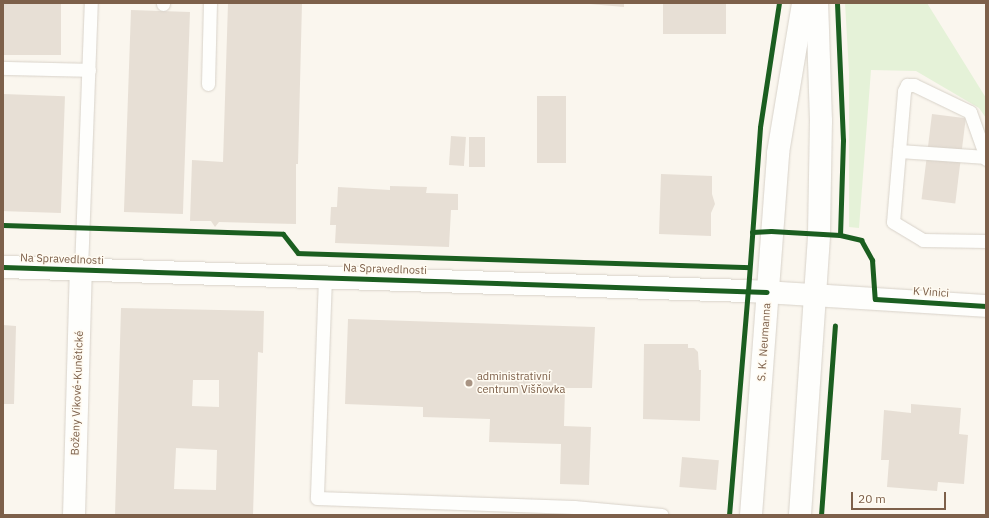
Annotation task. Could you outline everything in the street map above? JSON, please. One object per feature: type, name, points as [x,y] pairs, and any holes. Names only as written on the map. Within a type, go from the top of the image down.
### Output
[{"type":"street","name":"S. K. Neumanna","points":[[751,515],[778,152],[803,3]]},
{"type":"street","points":[[800,515],[819,234],[821,121],[817,3]]},
{"type":"street","name":"Na Spravedlnosti","points":[[3,267],[767,292],[815,295]]},
{"type":"street","name":"Boženy Vikové-Kunětické","points":[[74,515],[81,270]]},
{"type":"street","name":"K Vinici","points":[[815,295],[986,306]]},
{"type":"lane","points":[[81,270],[91,3]]},
{"type":"lane","points":[[208,84],[210,3]]},
{"type":"lane","points":[[3,68],[89,70]]},
{"type":"lane","points":[[899,151],[986,158],[970,112],[914,85],[907,85],[904,91],[892,222],[923,240],[986,241]]},
{"type":"lane","points":[[324,277],[317,498],[574,507],[662,515]]},
{"type":"green space","points":[[845,3],[927,3],[986,98],[986,118],[979,108],[916,71],[871,70],[859,228],[849,227],[849,72]]},
{"type":"building","points":[[3,3],[61,3],[61,55],[3,55]]},
{"type":"building","points":[[228,3],[302,3],[298,164],[296,164],[296,224],[219,222],[215,227],[211,221],[190,221],[192,160],[223,162]]},
{"type":"building","points":[[578,3],[624,3],[624,7]]},
{"type":"building","points":[[663,3],[726,3],[726,34],[663,34]]},
{"type":"building","points":[[131,10],[190,12],[183,214],[124,212]]},
{"type":"building","points":[[3,94],[65,96],[61,213],[3,211]]},
{"type":"building","points":[[537,96],[566,96],[566,163],[537,163]]},
{"type":"building","points":[[932,114],[966,118],[955,204],[922,199]]},
{"type":"building","points":[[451,136],[466,137],[464,166],[449,165]]},
{"type":"building","points":[[469,137],[485,137],[485,167],[469,167]]},
{"type":"building","points":[[661,174],[712,176],[712,194],[715,204],[711,213],[711,236],[659,234]]},
{"type":"building","points":[[390,186],[427,187],[426,193],[458,194],[458,210],[451,210],[449,247],[335,243],[336,225],[330,225],[331,207],[337,207],[338,187],[390,190]]},
{"type":"building","points":[[121,308],[264,311],[263,353],[258,352],[253,515],[115,515]],"holes":[[[193,380],[219,380],[219,407],[192,406]],[[176,448],[217,450],[216,490],[174,489]]]},
{"type":"building","name":"administrativní centrum Višňovka","points":[[348,319],[595,327],[592,388],[565,388],[564,426],[591,427],[589,485],[560,484],[561,444],[489,442],[490,419],[423,417],[423,407],[345,404]]},
{"type":"building","points":[[3,325],[16,326],[14,404],[3,404]]},
{"type":"building","points":[[644,344],[688,344],[688,348],[694,348],[698,352],[699,370],[701,370],[700,421],[643,419]]},
{"type":"building","points":[[911,404],[961,408],[959,434],[968,435],[964,484],[938,482],[937,491],[887,487],[889,460],[881,460],[884,410],[911,413]]},
{"type":"building","points":[[682,457],[719,460],[716,490],[679,487]]},
{"type":"cycle path","points":[[729,515],[760,127],[779,3]]},
{"type":"cycle path","points":[[837,3],[843,140],[840,235]]},
{"type":"cycle path","points":[[3,225],[283,234],[298,253],[749,267]]},
{"type":"cycle path","points":[[752,232],[771,231],[840,235],[861,240],[872,260],[875,299],[986,306]]},
{"type":"cycle path","points":[[3,267],[767,292]]},
{"type":"cycle path","points":[[821,515],[835,326]]},
{"type":"place","name":"administrativní centrum Višňovka","points":[[469,383]]}]
